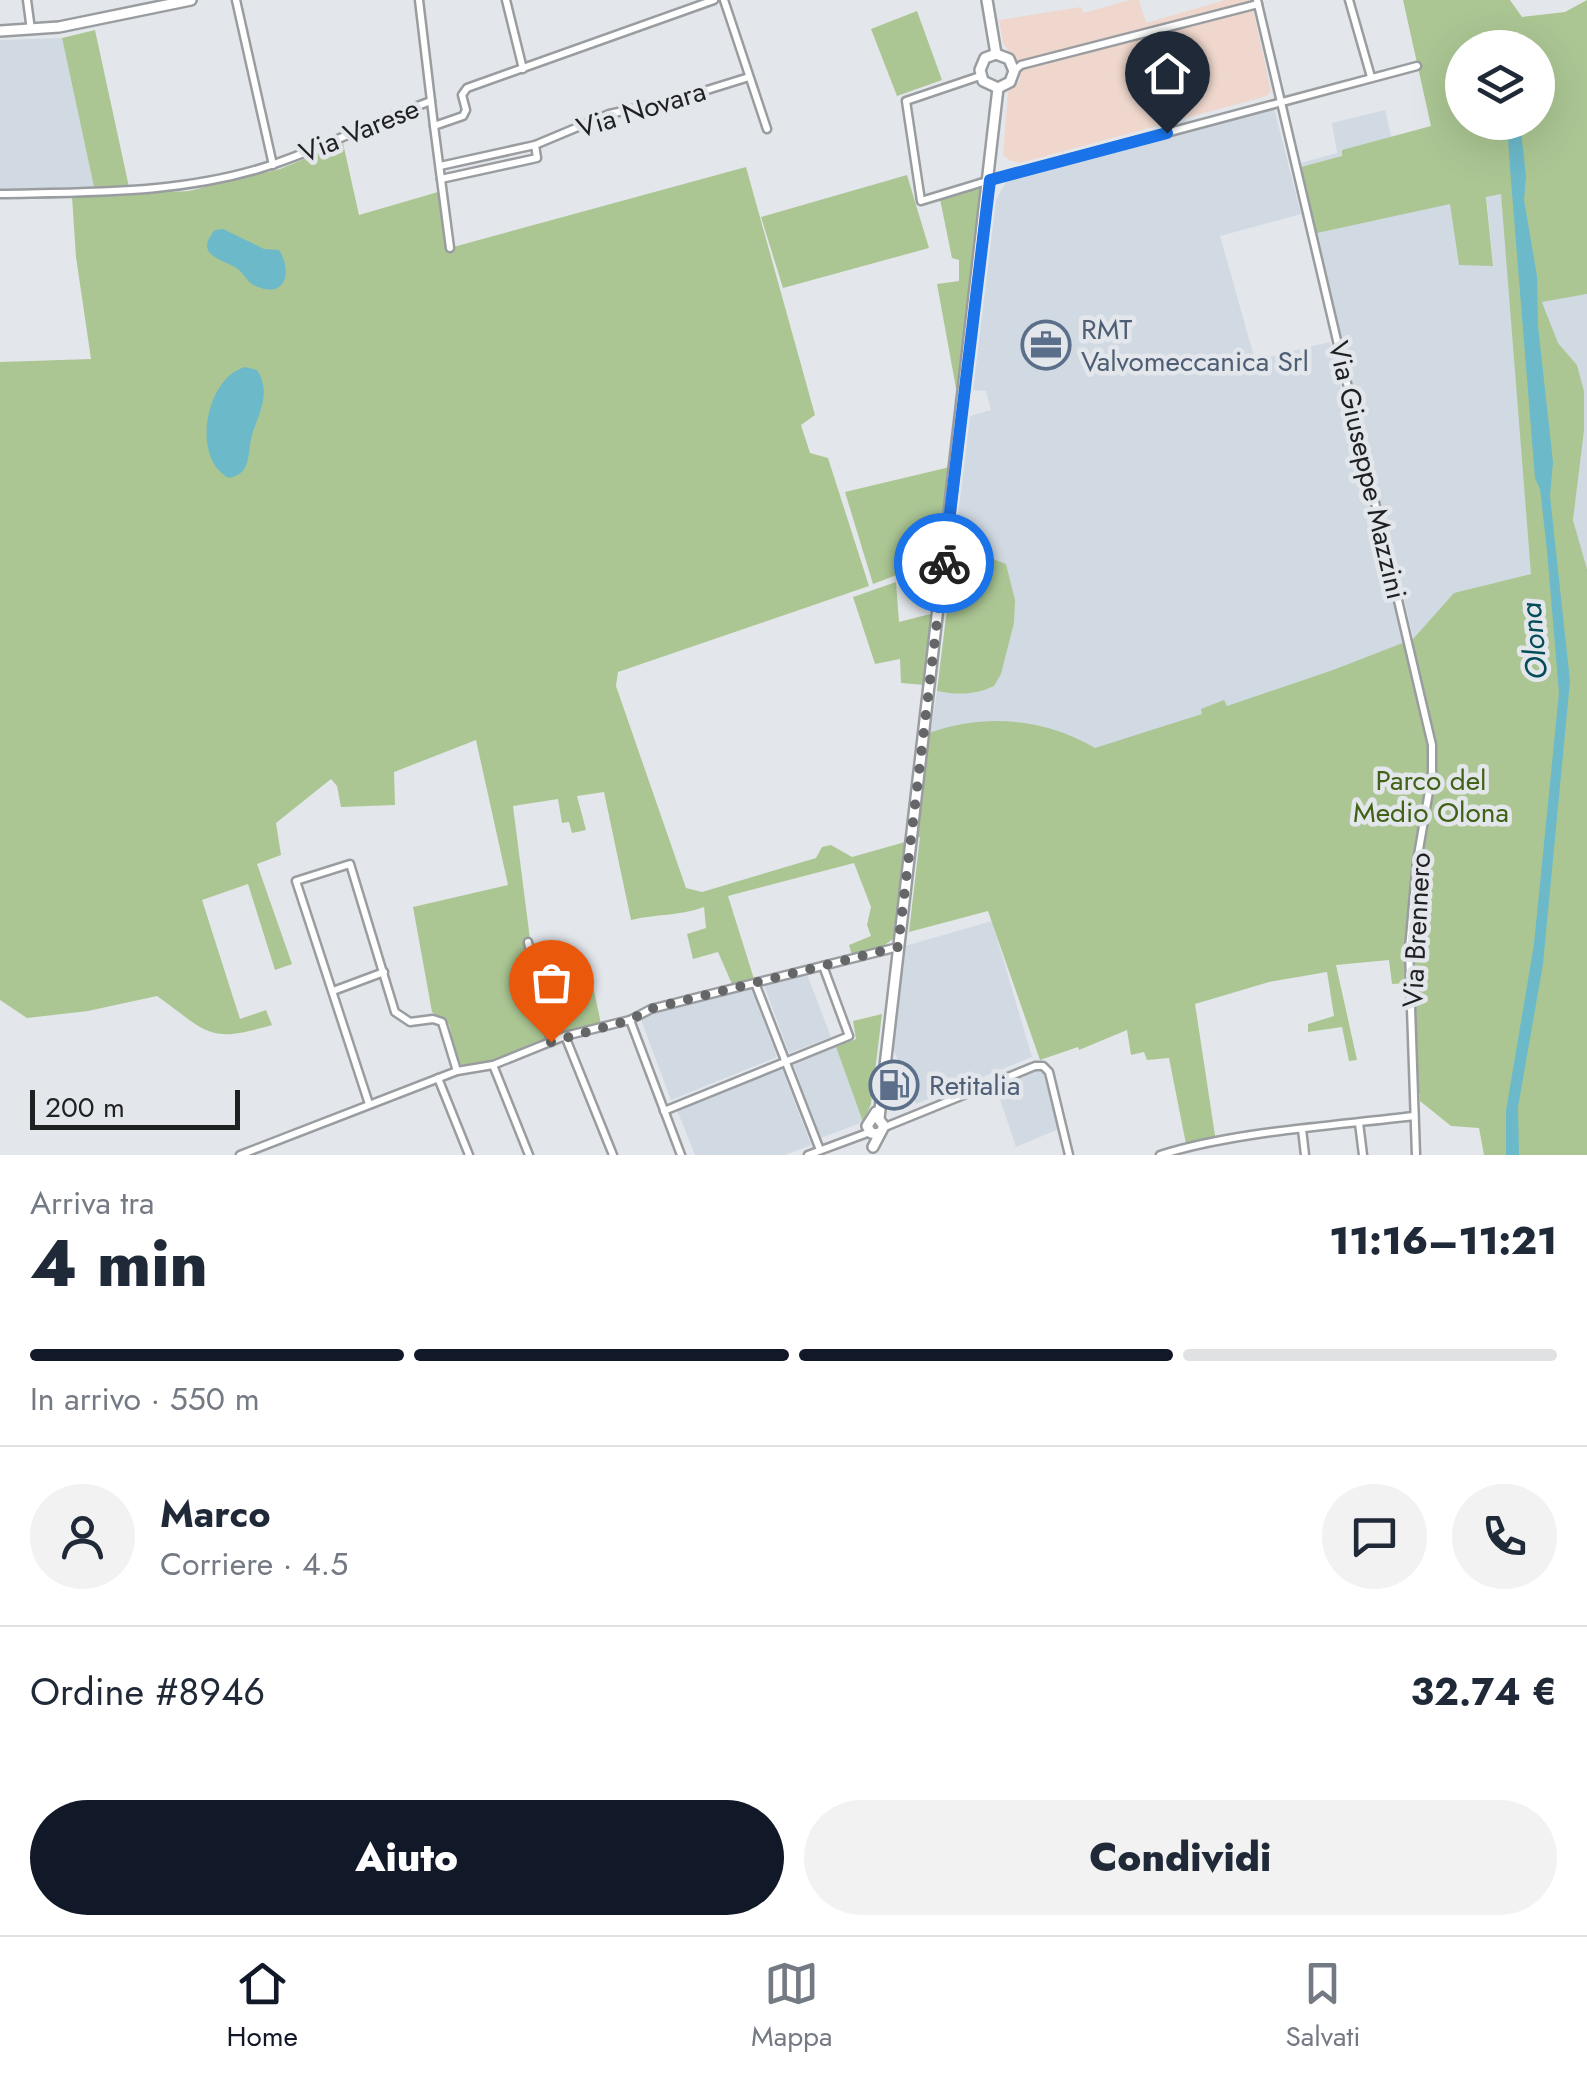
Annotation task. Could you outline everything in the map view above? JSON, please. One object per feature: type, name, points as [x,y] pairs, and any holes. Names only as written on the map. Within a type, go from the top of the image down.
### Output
[{"type":"street","points":[[27,0],[31,31]]},
{"type":"street","points":[[236,0],[273,165]]},
{"type":"street","points":[[419,0],[431,101]]},
{"type":"street","points":[[506,0],[523,69]]},
{"type":"street","name":"Via Varese","points":[[0,194],[130,191],[200,182],[273,165],[431,101],[434,126],[464,116],[465,90],[714,0]]},
{"type":"street","points":[[724,0],[767,128]]},
{"type":"street","points":[[986,0],[996,54]]},
{"type":"street","points":[[1349,0],[1371,77]]},
{"type":"street","points":[[0,31],[31,31],[110,19],[187,1]]},
{"type":"street","points":[[996,54],[982,63],[980,76],[987,85],[998,88],[1010,82],[1014,71],[1027,64],[1257,2]]},
{"type":"street","name":"Via Giuseppe Mazzini","points":[[1257,2],[1422,707]]},
{"type":"street","points":[[996,54],[1027,64]]},
{"type":"street","points":[[1009,59],[1014,71]]},
{"type":"street","points":[[980,76],[906,101],[922,201],[1417,66]]},
{"type":"street","name":"Via Novara","points":[[440,166],[534,145],[610,114],[749,77]]},
{"type":"street","points":[[872,1151],[998,88]]},
{"type":"street","points":[[434,126],[450,248]]},
{"type":"street","name":"Via Novara","points":[[441,179],[537,158],[534,145]]},
{"type":"street","name":"Via Brennero","points":[[1416,1155],[1410,926],[1416,861],[1433,765],[1422,707]]},
{"type":"street","points":[[369,1104],[296,882],[350,864],[395,1012],[410,1022],[442,1022],[457,1071]]},
{"type":"street","points":[[528,942],[551,1042]]},
{"type":"street","points":[[240,1155],[457,1071],[494,1065],[565,1036],[630,1020],[650,1009],[898,947]]},
{"type":"street","points":[[664,1111],[850,1036],[823,966]]},
{"type":"street","points":[[333,991],[384,972]]},
{"type":"street","points":[[754,983],[820,1150]]},
{"type":"street","points":[[630,1020],[681,1155]]},
{"type":"street","points":[[565,1036],[613,1155]]},
{"type":"street","points":[[494,1065],[529,1155]]},
{"type":"street","points":[[808,1155],[876,1124],[899,1120],[1043,1066],[1049,1072],[1069,1155]]},
{"type":"street","points":[[438,1078],[469,1155]]},
{"type":"street","points":[[1160,1155],[1182,1148],[1414,1116]]},
{"type":"street","points":[[1359,1122],[1363,1155]]},
{"type":"street","points":[[1302,1130],[1306,1155]]},
{"type":"shaded area","points":[[1139,0],[1146,23],[1225,0],[1251,0],[1271,91],[1267,96],[1020,163],[1009,160],[1003,155],[1008,92],[1020,81],[1020,67],[1003,43],[999,20],[1081,7],[1084,13]]},
{"type":"shaded area","points":[[62,38],[94,187],[0,189],[0,40]]},
{"type":"shaded area","points":[[1274,108],[1301,214],[1220,236],[1255,360],[1330,342],[1419,708],[1342,678],[914,839],[937,691],[970,416],[991,410],[986,391],[973,390],[996,200],[1006,182]]},
{"type":"shaded area","points":[[1385,110],[1405,191],[1448,181],[1493,265],[1481,140],[1497,140],[1546,689],[1438,742],[1300,163],[1337,153],[1332,123]]},
{"type":"shaded area","points":[[1587,294],[1587,569],[1573,520],[1584,431],[1584,391],[1577,365],[1558,343],[1542,301]]},
{"type":"shaded area","points":[[992,921],[1032,1057],[916,1104],[892,1046],[905,946]]},
{"type":"shaded area","points":[[807,974],[831,1037],[789,1053],[764,985]]},
{"type":"shaded area","points":[[751,988],[777,1057],[671,1100],[641,1020]]},
{"type":"shaded area","points":[[836,1047],[863,1122],[821,1138],[794,1066],[795,1062]]},
{"type":"shaded area","points":[[782,1069],[811,1145],[785,1155],[695,1155],[677,1110]]},
{"type":"shaded area","points":[[1036,1071],[1046,1074],[1059,1129],[1016,1147],[996,1087]]},
{"type":"green space","name":"Parco del Medio Olona","points":[[1403,0],[1510,0],[1522,17],[1565,12],[1587,0],[1587,294],[1542,302],[1558,343],[1577,365],[1584,391],[1584,431],[1573,520],[1587,569],[1587,1155],[1484,1155],[1479,1128],[1451,1126],[1420,1101],[1414,1088],[1409,983],[1392,984],[1389,960],[1336,965],[1357,1060],[1349,1061],[1342,1027],[1308,1032],[1308,1024],[1334,1016],[1327,972],[1269,982],[1195,1004],[1216,1142],[1186,1144],[1169,1058],[1147,1060],[1144,1052],[1131,1055],[1127,1030],[1079,1050],[1078,1047],[1040,1060],[988,911],[909,932],[920,837],[914,838],[929,733],[971,723],[1014,722],[1055,730],[1095,748],[1202,714],[1201,709],[1224,700],[1227,706],[1413,639],[1454,593],[1531,574],[1501,194],[1486,197],[1493,266],[1459,265],[1450,204],[1317,233],[1301,167],[1342,156],[1342,150],[1431,126]]},
{"type":"green space","points":[[917,11],[942,80],[897,96],[871,29]]},
{"type":"green space","points":[[95,30],[129,187],[94,187],[62,38]]},
{"type":"green space","points":[[343,143],[359,215],[438,192],[446,249],[746,167],[815,415],[801,425],[810,453],[828,458],[869,586],[618,672],[616,686],[686,888],[702,892],[816,858],[822,847],[831,845],[852,857],[905,842],[893,939],[882,947],[852,955],[849,945],[871,936],[867,925],[871,907],[854,863],[728,896],[754,979],[732,984],[718,952],[693,959],[687,934],[706,928],[704,907],[631,920],[604,792],[577,796],[586,830],[572,833],[569,822],[562,823],[558,799],[513,806],[533,963],[548,1039],[491,1062],[461,1065],[449,1024],[432,1012],[413,907],[508,885],[476,740],[394,772],[395,805],[341,807],[337,786],[331,779],[276,823],[281,855],[257,864],[292,964],[275,970],[248,884],[202,900],[240,1019],[266,1010],[272,1025],[234,1034],[210,1032],[157,996],[88,1011],[27,1018],[0,1000],[0,362],[91,359],[76,257],[72,197],[189,191],[280,169]]},
{"type":"green space","points":[[907,175],[929,248],[783,288],[761,217]]},
{"type":"green space","points":[[981,187],[958,399],[937,284],[959,281],[959,260],[952,258],[940,199]]},
{"type":"green space","points":[[950,467],[939,559],[873,584],[845,492]]},
{"type":"green space","points":[[955,544],[1006,564],[1015,600],[1014,623],[1001,674],[994,686],[966,693],[937,691]]},
{"type":"green space","points":[[896,582],[899,622],[934,613],[925,685],[901,683],[900,659],[875,664],[853,597]]},
{"type":"green space","points":[[591,976],[601,1024],[552,1037],[539,984]]},
{"type":"green space","points":[[882,1014],[871,1104],[863,1122],[836,1047],[856,1039],[853,1021]]},
{"type":"water","points":[[1508,140],[1522,140],[1524,200],[1537,276],[1538,326],[1553,462],[1550,496],[1570,681],[1543,964],[1518,1107],[1519,1155],[1506,1155],[1506,1111],[1534,944],[1559,693],[1547,550],[1540,489],[1535,478]]},
{"type":"water","points":[[223,229],[264,249],[279,250],[286,273],[281,285],[268,289],[254,285],[238,269],[211,254],[209,238],[215,230]]},
{"type":"water","points":[[245,367],[257,370],[263,401],[246,466],[229,478],[217,468],[210,454],[208,419],[221,386]]},
{"type":"way so far","points":[[551,1042],[630,1020],[650,1009],[898,947],[944,563]]},
{"type":"place","name":"RMT Valvomeccanica Srl","points":[[1046,345]]},
{"type":"place","name":"Retitalia","points":[[894,1085]]},
{"type":"route","points":[[944,563],[990,180],[1167,133]]},
{"type":"water label","name":"Olona","points":[[1534,641]]}]
